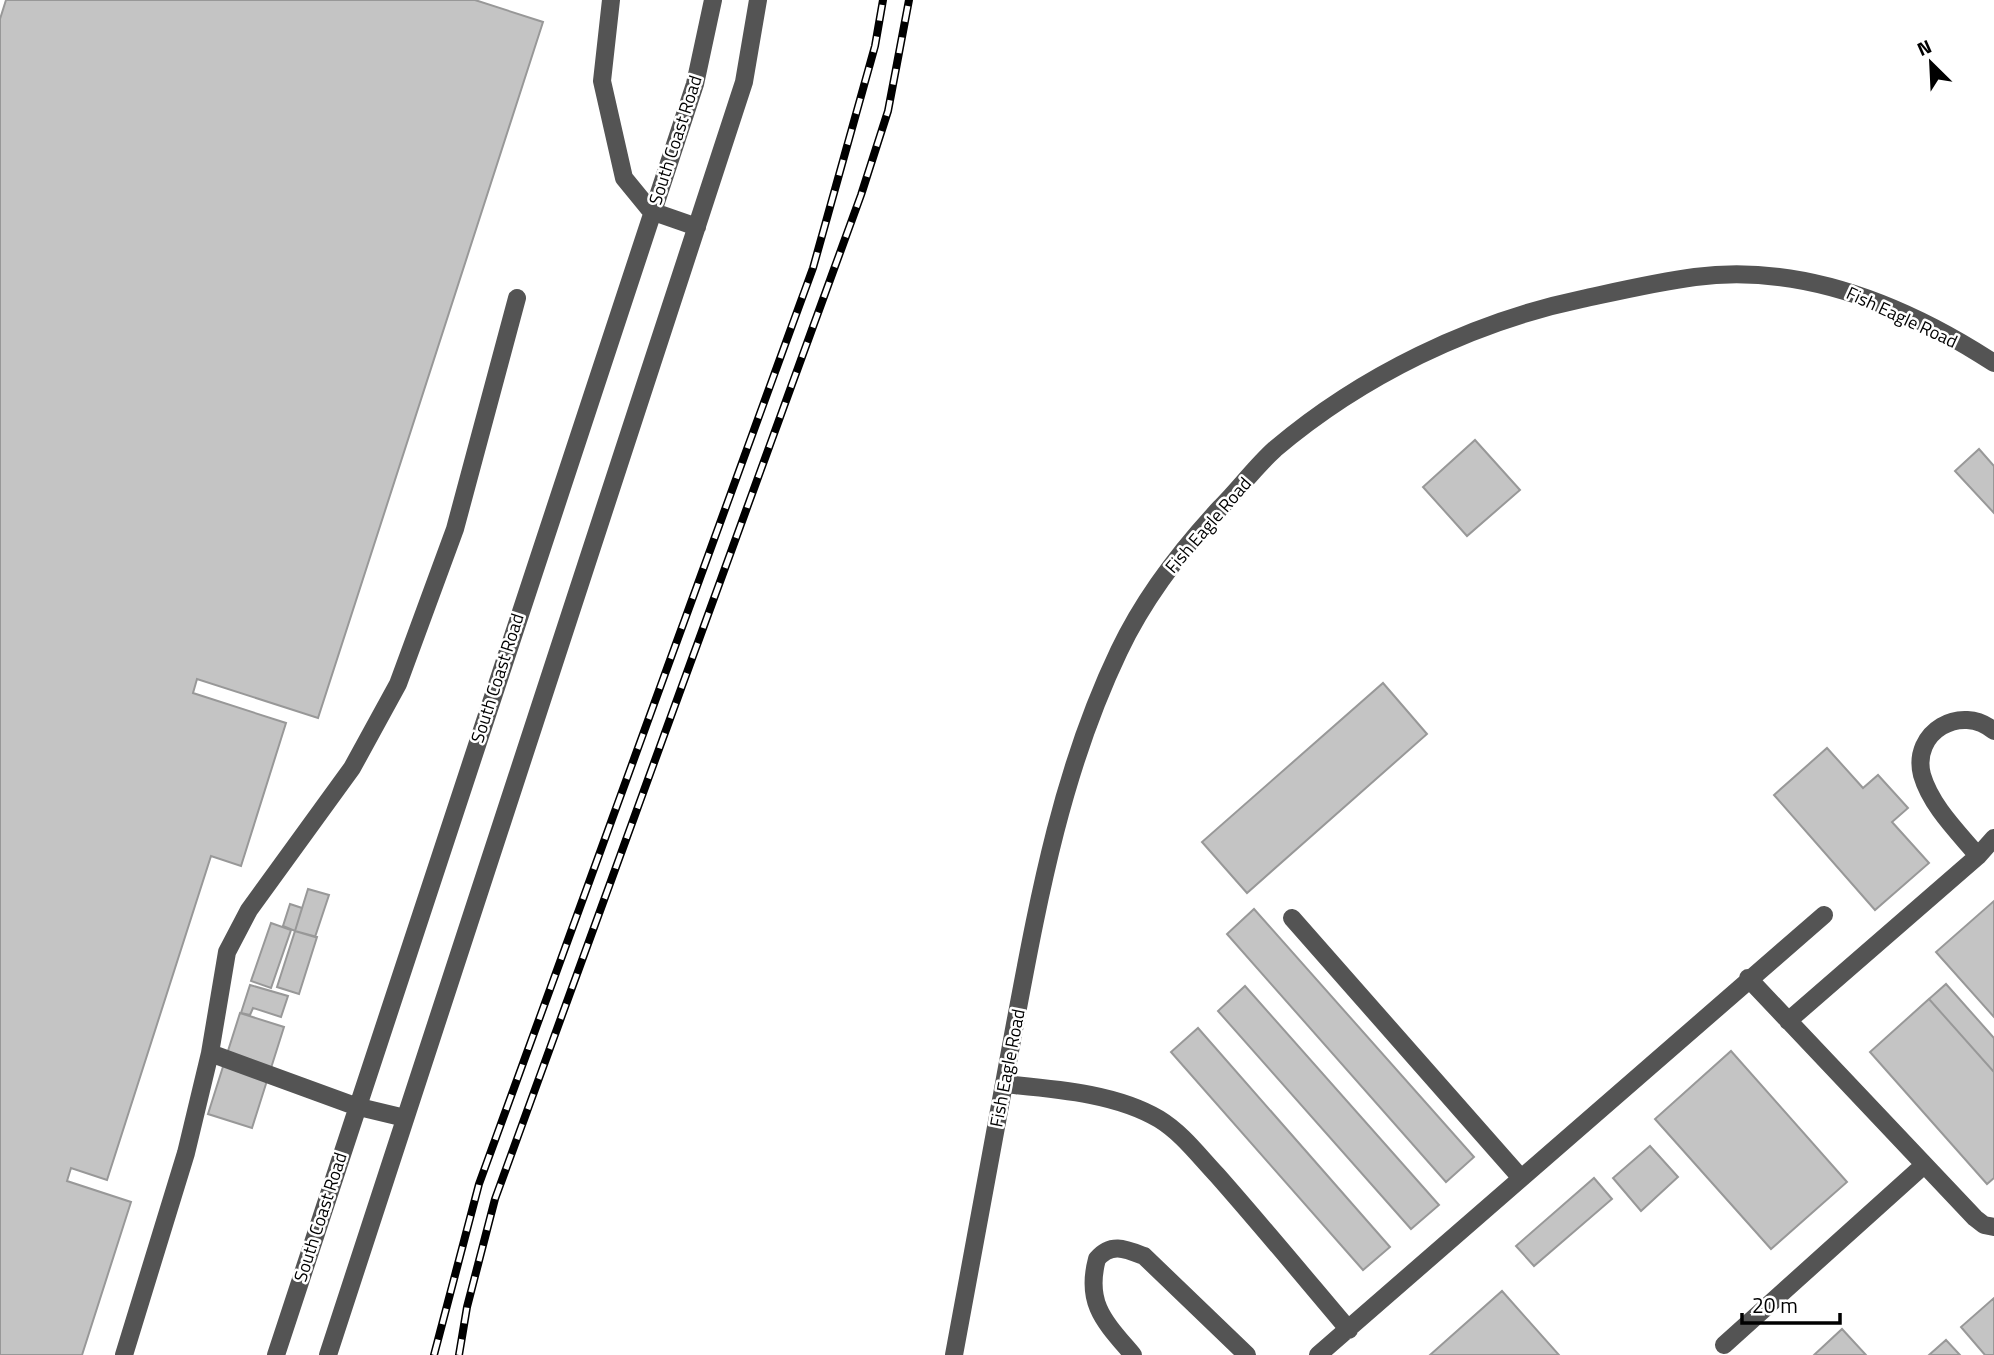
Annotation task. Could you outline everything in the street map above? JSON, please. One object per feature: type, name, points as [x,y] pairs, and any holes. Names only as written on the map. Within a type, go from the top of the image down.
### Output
[{"type":"street","points":[[611,0],[601,81],[624,178],[651,211],[697,227]]},
{"type":"street","name":"South Coast Road","points":[[276,1355],[355,1106],[695,84],[713,0]]},
{"type":"street","points":[[328,1355],[744,82],[758,0]]},
{"type":"street","name":"Fish Eagle Road","points":[[954,1355],[1043,872],[1082,736],[1120,647],[1157,584],[1203,527],[1273,451],[1332,406],[1403,364],[1457,338],[1540,308],[1698,276],[1768,275],[1836,286],[1931,326],[1994,363]]},
{"type":"street","points":[[124,1355],[186,1153],[210,1053],[227,952],[249,910],[352,768],[398,684],[455,529],[517,298]]},
{"type":"street","points":[[1978,856],[1929,792],[1922,775],[1921,752],[1931,734],[1949,722],[1981,721],[1994,731]]},
{"type":"street","points":[[1788,1021],[1978,856],[1994,838]]},
{"type":"street","points":[[1318,1355],[1748,978],[1824,915]]},
{"type":"street","points":[[1292,918],[1521,1178]]},
{"type":"street","points":[[1748,978],[1980,1224],[1994,1227]]},
{"type":"street","points":[[210,1053],[355,1106],[405,1118]]},
{"type":"street","points":[[1004,1084],[1100,1099],[1130,1106],[1159,1119],[1184,1140],[1247,1209],[1349,1330]]},
{"type":"street","points":[[1724,1345],[1924,1165]]},
{"type":"street","points":[[1133,1355],[1100,1314],[1092,1291],[1097,1258],[1108,1249],[1122,1248],[1144,1256],[1247,1355]]},
{"type":"building","points":[[6,0],[475,0],[543,22],[318,718],[197,679],[193,693],[286,723],[241,866],[211,856],[107,1180],[71,1168],[67,1181],[131,1202],[82,1355],[0,1355],[0,19]]},
{"type":"building","points":[[1475,440],[1520,490],[1467,536],[1423,487]]},
{"type":"building","points":[[1979,449],[1994,466],[1994,513],[1955,471]]},
{"type":"building","points":[[1383,683],[1427,734],[1247,893],[1202,842]]},
{"type":"building","points":[[1827,748],[1863,788],[1878,775],[1908,808],[1892,822],[1929,863],[1875,910],[1774,795]]},
{"type":"building","points":[[308,889],[329,895],[315,937],[295,931]]},
{"type":"building","points":[[1994,901],[1994,1017],[1936,952]]},
{"type":"building","points":[[290,904],[302,908],[295,931],[283,926]]},
{"type":"building","points":[[1254,909],[1474,1157],[1446,1182],[1227,934]]},
{"type":"building","points":[[271,923],[291,930],[271,988],[251,981]]},
{"type":"building","points":[[295,931],[317,937],[299,994],[277,987]]},
{"type":"building","points":[[1946,984],[1994,1038],[1994,1072],[1929,999]]},
{"type":"building","points":[[250,985],[288,996],[281,1017],[253,1008],[250,1015],[241,1013]]},
{"type":"building","points":[[1245,986],[1439,1205],[1411,1229],[1218,1011]]},
{"type":"building","points":[[1929,999],[1994,1072],[1994,1178],[1987,1184],[1870,1052]]},
{"type":"building","points":[[240,1013],[284,1027],[252,1128],[208,1114]]},
{"type":"building","points":[[1198,1028],[1390,1247],[1363,1270],[1171,1052]]},
{"type":"building","points":[[1731,1051],[1847,1182],[1771,1249],[1655,1119]]},
{"type":"building","points":[[1650,1146],[1678,1177],[1641,1211],[1613,1178]]},
{"type":"building","points":[[1594,1178],[1612,1199],[1534,1266],[1516,1246]]},
{"type":"building","points":[[1502,1291],[1559,1355],[1430,1355]]},
{"type":"building","points":[[1994,1298],[1994,1355],[1985,1355],[1961,1327]]},
{"type":"building","points":[[1842,1329],[1866,1355],[1814,1355]]},
{"type":"building","points":[[1946,1340],[1960,1355],[1929,1355]]},
{"type":"railway","points":[[434,1355],[479,1184],[813,268],[875,46],[883,0]]},
{"type":"railway","points":[[459,1355],[467,1307],[495,1199],[861,195],[888,111],[909,0]]}]
